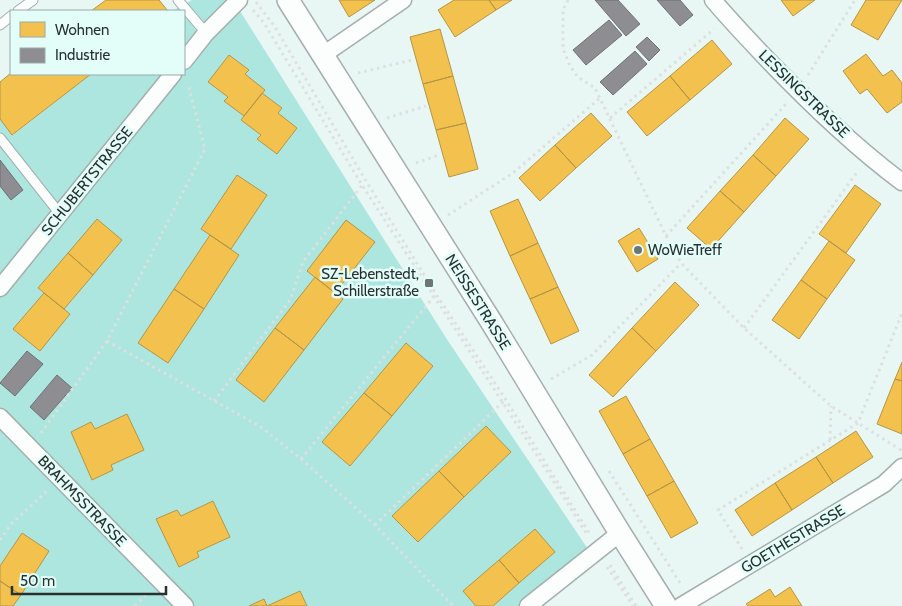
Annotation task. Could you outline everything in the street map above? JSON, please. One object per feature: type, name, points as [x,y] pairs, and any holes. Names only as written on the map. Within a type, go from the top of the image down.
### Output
[{"type":"street","name":"NEISSESTRASSE","points":[[288,0],[492,323],[666,606]]},
{"type":"street","points":[[323,55],[403,0]]},
{"type":"street","name":"LESSINGSTRASSE","points":[[713,0],[798,92],[868,156],[902,182]]},
{"type":"street","points":[[185,60],[206,33],[244,3]]},
{"type":"street","name":"SCHUBERTSTRASSE","points":[[0,288],[172,75]]},
{"type":"street","name":"BRAHMSSTRASSE","points":[[0,417],[184,606]]},
{"type":"street","name":"GOETHESTRASSE","points":[[681,606],[884,484],[902,467]]},
{"type":"street","points":[[528,606],[620,533]]},
{"type":"lane","points":[[19,10],[33,0]]},
{"type":"lane","points":[[178,0],[206,33]]},
{"type":"lane","points":[[0,25],[10,17]]},
{"type":"lane","points":[[0,138],[60,214]]},
{"type":"path","points":[[254,0],[275,27],[435,295]]},
{"type":"path","points":[[568,0],[563,10],[564,49],[570,66],[578,76],[596,88],[666,236],[681,263],[744,328],[831,406],[902,451]]},
{"type":"path","points":[[666,236],[798,92],[855,0]]},
{"type":"path","points":[[244,3],[264,23],[362,185],[504,401],[634,606]]},
{"type":"path","points":[[610,118],[728,18]]},
{"type":"path","points":[[358,73],[412,60]]},
{"type":"path","points":[[30,448],[107,341],[204,149],[190,92]]},
{"type":"path","points":[[448,215],[513,173],[600,98]]},
{"type":"path","points":[[386,118],[426,106]]},
{"type":"path","points":[[415,163],[439,155]]},
{"type":"path","points":[[744,328],[868,156]]},
{"type":"path","points":[[214,401],[290,300],[303,262],[366,180]]},
{"type":"path","points":[[551,379],[592,355],[681,263]]},
{"type":"path","points":[[301,458],[435,295]]},
{"type":"path","points":[[751,564],[718,510],[858,422],[902,313]]},
{"type":"path","points":[[107,341],[261,427],[301,458],[375,526],[453,606]]},
{"type":"path","points":[[375,526],[504,401]]},
{"type":"path","points":[[830,440],[831,406]]},
{"type":"path","points":[[0,540],[12,523],[60,478]]},
{"type":"shaded area","points":[[192,0],[233,0],[448,341],[592,555],[528,606],[0,606],[0,117],[13,135],[90,75],[185,75],[185,10],[174,10]]},
{"type":"building: Wohnen","points":[[106,0],[159,0],[167,10],[92,10]]},
{"type":"building: Wohnen","points":[[339,0],[375,0],[349,17]]},
{"type":"building: Wohnen","points":[[454,0],[489,0],[496,10],[455,37],[438,10]]},
{"type":"building: Wohnen","points":[[489,0],[512,0],[496,10]]},
{"type":"building: Wohnen","points":[[781,0],[815,0],[793,16]]},
{"type":"building: Wohnen","points":[[866,0],[902,0],[878,40],[851,25]]},
{"type":"building: Wohnen","points":[[440,29],[453,76],[423,84],[410,37]]},
{"type":"building: Wohnen","points":[[712,40],[732,64],[690,100],[670,76]]},
{"type":"building: Wohnen","points":[[866,54],[883,76],[892,70],[902,83],[902,102],[887,113],[867,89],[860,94],[843,71]]},
{"type":"building: Wohnen","points":[[229,55],[249,70],[245,74],[265,90],[244,116],[224,101],[228,97],[208,82]]},
{"type":"building: Wohnen","points":[[10,74],[90,75],[12,135],[0,119],[0,82]]},
{"type":"building: Wohnen","points":[[453,76],[466,123],[436,130],[423,84]]},
{"type":"building: Wohnen","points":[[670,76],[690,100],[647,136],[627,112]]},
{"type":"building: Wohnen","points":[[262,93],[282,108],[278,113],[297,128],[277,154],[257,139],[261,135],[241,120]]},
{"type":"building: Wohnen","points":[[591,113],[612,136],[576,168],[555,145]]},
{"type":"building: Wohnen","points":[[785,118],[809,139],[776,176],[753,155]]},
{"type":"building: Wohnen","points":[[466,123],[478,169],[449,177],[436,130]]},
{"type":"building: Wohnen","points":[[555,145],[576,168],[540,201],[519,178]]},
{"type":"building: Wohnen","points":[[753,155],[776,176],[744,212],[720,191]]},
{"type":"building: Wohnen","points":[[237,175],[267,195],[231,249],[201,229]]},
{"type":"building: Wohnen","points":[[855,185],[881,204],[846,253],[819,234]]},
{"type":"building: Wohnen","points":[[720,191],[744,212],[711,249],[687,228]]},
{"type":"building: Wohnen","points":[[518,199],[538,243],[510,256],[490,211]]},
{"type":"building: Wohnen","points":[[97,219],[122,240],[93,275],[68,253]]},
{"type":"building: Wohnen","points":[[346,220],[375,242],[335,293],[307,271]]},
{"type":"building: Wohnen","name":"WoWieTreff","points":[[639,228],[658,259],[637,272],[618,241]]},
{"type":"building: Wohnen","points":[[210,235],[239,255],[204,309],[174,289]]},
{"type":"building: Wohnen","points":[[829,241],[855,260],[827,299],[801,280]]},
{"type":"building: Wohnen","points":[[538,243],[558,287],[530,299],[510,256]]},
{"type":"building: Wohnen","points":[[68,253],[93,275],[64,309],[38,288]]},
{"type":"building: Wohnen","points":[[315,277],[343,299],[304,350],[275,328]]},
{"type":"building: Wohnen","points":[[801,280],[827,299],[799,339],[772,320]]},
{"type":"building: Wohnen","points":[[675,282],[699,305],[656,351],[632,328]]},
{"type":"building: Wohnen","points":[[558,287],[579,331],[551,344],[530,299]]},
{"type":"building: Wohnen","points":[[174,289],[204,309],[168,363],[138,343]]},
{"type":"building: Wohnen","points":[[44,293],[70,314],[40,351],[13,329]]},
{"type":"building: Wohnen","points":[[275,328],[304,350],[264,402],[236,380]]},
{"type":"building: Wohnen","points":[[632,328],[656,351],[613,397],[589,375]]},
{"type":"building: Wohnen","points":[[406,343],[433,366],[392,416],[364,393]]},
{"type":"building: Wohnen","points":[[902,362],[902,381],[895,379]]},
{"type":"building: Wohnen","points":[[895,379],[902,381],[902,434],[877,424]]},
{"type":"building: Wohnen","points":[[364,393],[392,416],[350,466],[322,442]]},
{"type":"building: Wohnen","points":[[626,396],[650,439],[623,454],[599,411]]},
{"type":"building: Wohnen","points":[[127,414],[144,450],[111,465],[113,470],[92,480],[71,432],[91,422],[95,429]]},
{"type":"building: Wohnen","points":[[486,426],[511,452],[464,497],[439,471]]},
{"type":"building: Wohnen","points":[[856,431],[873,457],[833,483],[816,457]]},
{"type":"building: Wohnen","points":[[650,439],[674,481],[647,496],[623,454]]},
{"type":"building: Wohnen","points":[[816,457],[833,483],[792,510],[775,483]]},
{"type":"building: Wohnen","points":[[439,471],[464,497],[418,542],[392,516]]},
{"type":"building: Wohnen","points":[[674,481],[698,523],[671,538],[647,496]]},
{"type":"building: Wohnen","points":[[775,483],[792,510],[752,536],[735,510]]},
{"type":"building: Wohnen","points":[[213,501],[230,537],[197,552],[199,557],[179,567],[156,519],[177,510],[181,516]]},
{"type":"building: Wohnen","points":[[535,529],[555,552],[519,583],[499,560]]},
{"type":"building: Wohnen","points":[[22,533],[49,551],[21,595],[0,581],[0,566]]},
{"type":"building: Wohnen","points":[[499,560],[519,583],[493,606],[476,606],[463,591]]},
{"type":"building: Wohnen","points":[[0,581],[21,595],[13,606],[0,606]]},
{"type":"building: Wohnen","points":[[790,587],[802,606],[748,606],[746,604],[770,589],[775,597]]},
{"type":"building: Wohnen","points":[[300,591],[307,606],[267,606]]},
{"type":"building: Wohnen","points":[[264,599],[267,606],[249,606]]},
{"type":"building: Industrie","points":[[595,0],[618,0],[640,24],[626,36]]},
{"type":"building: Industrie","points":[[657,0],[680,0],[693,15],[680,26]]},
{"type":"building: Industrie","points":[[609,20],[622,35],[586,65],[573,50]]},
{"type":"building: Industrie","points":[[647,37],[660,50],[649,61],[636,47]]},
{"type":"building: Industrie","points":[[635,51],[647,64],[613,95],[600,82]]},
{"type":"building: Industrie","points":[[0,160],[23,190],[11,200],[0,186]]},
{"type":"building: Industrie","points":[[27,351],[43,364],[15,396],[0,383]]},
{"type":"building: Industrie","points":[[57,375],[72,388],[44,420],[30,407]]},
{"type":"place","name":"WoWieTreff","points":[[638,250]]},
{"type":"place","name":"SZ-Lebenstedt, Schillerstraße","points":[[429,283]]}]
